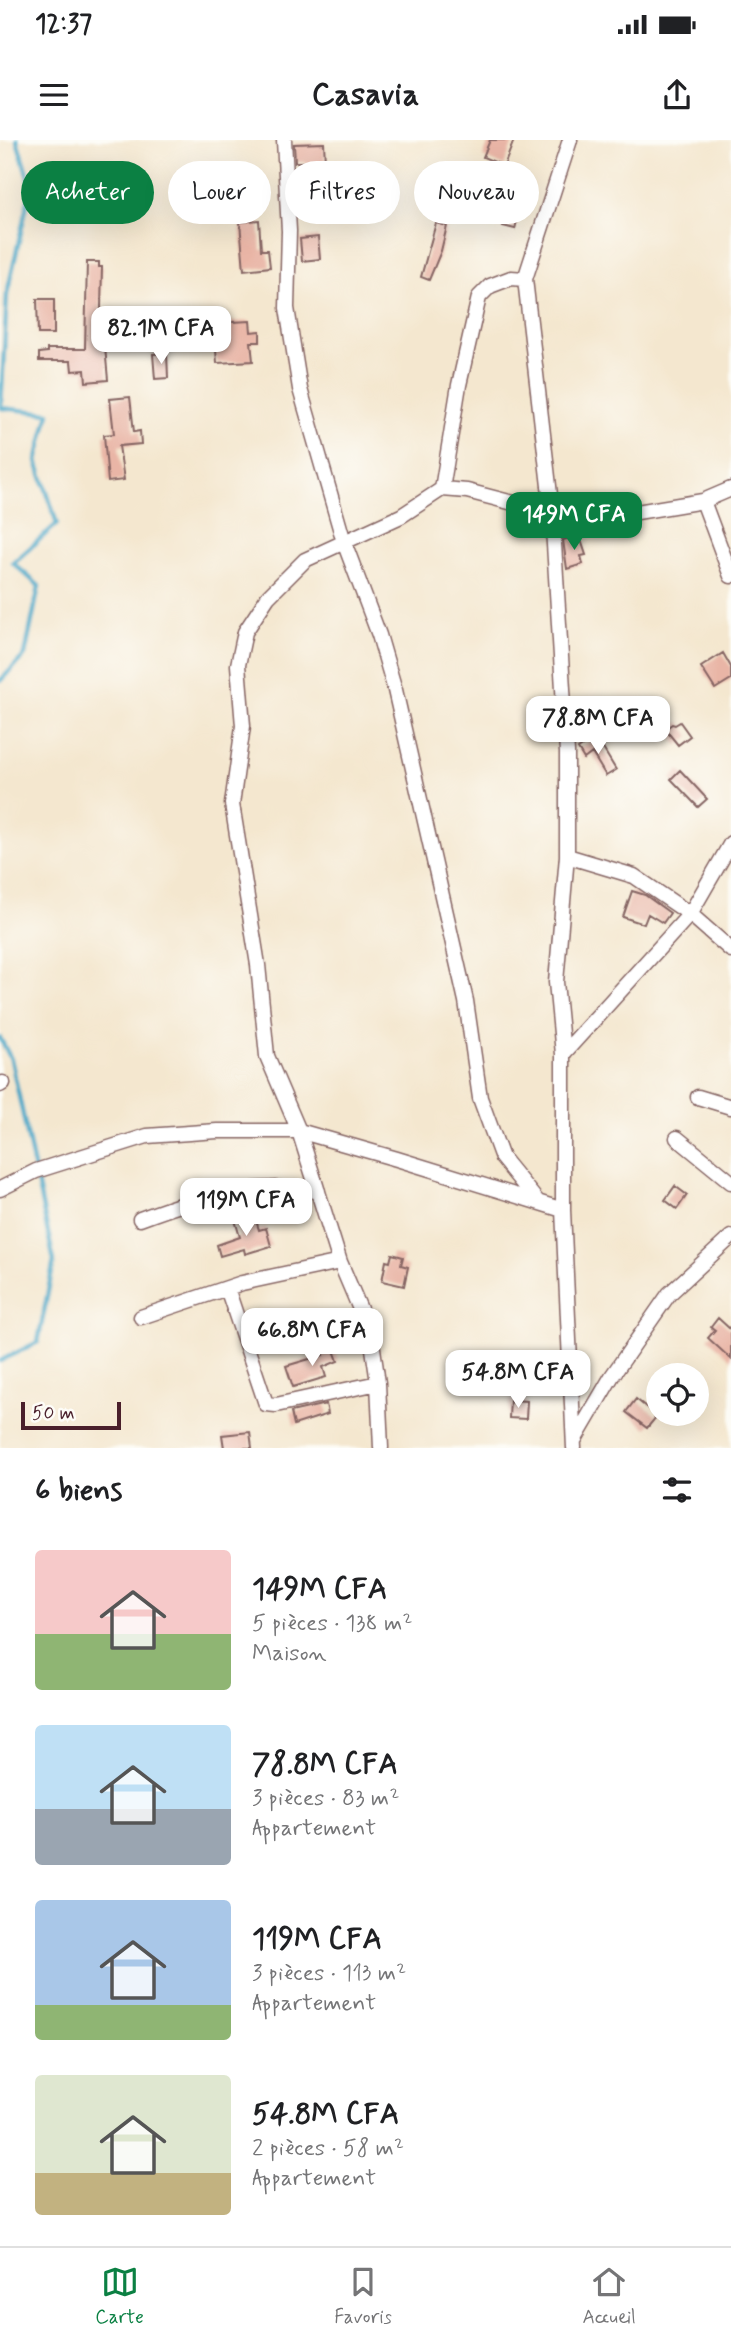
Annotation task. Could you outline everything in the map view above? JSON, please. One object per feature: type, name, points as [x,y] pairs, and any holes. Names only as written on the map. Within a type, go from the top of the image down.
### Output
[{"type":"street","points":[[284,140],[289,231],[287,308],[300,389],[344,542],[379,635],[395,690],[466,1001],[480,1098],[502,1158],[537,1201]]},
{"type":"street","points":[[570,140],[525,279],[552,512],[567,753],[567,856],[556,982],[564,1054],[562,1210],[575,1444]]},
{"type":"street","points":[[442,489],[459,385],[479,297],[490,286],[511,278],[525,279]]},
{"type":"street","points":[[381,1448],[378,1382],[371,1335],[340,1262],[299,1132],[267,1056],[258,965],[232,804],[243,726],[238,665],[245,632],[268,597],[305,560],[401,516],[442,489],[467,491],[583,521],[703,500],[731,489]]},
{"type":"street","points":[[703,500],[731,576]]},
{"type":"street","points":[[564,1054],[690,915],[731,843]]},
{"type":"street","points":[[567,856],[634,876],[690,915],[731,950]]},
{"type":"street","points":[[698,1097],[731,1107]]},
{"type":"street","points":[[0,1189],[36,1171],[147,1136],[217,1130],[299,1132],[562,1210]]},
{"type":"street","points":[[677,1138],[731,1182]]},
{"type":"street","points":[[140,1219],[222,1192],[284,1186],[318,1191]]},
{"type":"street","points":[[575,1444],[612,1376],[669,1294],[731,1237]]},
{"type":"street","points":[[141,1317],[227,1288],[340,1262]]},
{"type":"street","points":[[227,1288],[266,1404],[271,1406],[378,1382]]},
{"type":"building","points":[[490,140],[514,140],[506,161],[492,161],[483,157]]},
{"type":"building","points":[[324,143],[325,161],[295,161],[294,144]]},
{"type":"building","points":[[240,224],[259,224],[261,250],[268,250],[270,267],[244,270]]},
{"type":"building","points":[[436,224],[447,226],[441,251],[429,280],[421,277]]},
{"type":"building","points":[[504,224],[516,224],[515,229]]},
{"type":"building","points":[[318,237],[320,259],[302,261],[300,239]]},
{"type":"building","points":[[87,262],[99,262],[99,267],[102,267],[100,348],[105,347],[108,380],[86,382],[85,370],[72,371],[71,361],[39,361],[39,353],[47,352],[47,349],[85,349]]},
{"type":"building","points":[[37,299],[54,299],[54,334],[38,334]]},
{"type":"building","points":[[250,321],[251,332],[260,331],[260,342],[251,342],[253,361],[217,363],[214,323]]},
{"type":"building","points":[[167,353],[168,378],[155,379],[153,354]]},
{"type":"building","points":[[130,397],[134,432],[140,431],[141,444],[119,446],[124,480],[108,482],[104,435],[114,434],[110,399]]},
{"type":"building","points":[[576,536],[577,541],[581,540],[586,555],[581,556],[583,564],[567,569],[563,540]]},
{"type":"building","points":[[723,653],[731,667],[731,679],[715,689],[701,667]]},
{"type":"building","points":[[680,722],[690,736],[678,745],[665,729]]},
{"type":"building","points":[[596,737],[616,770],[606,776],[592,753],[584,759],[578,749]]},
{"type":"building","points":[[680,770],[707,799],[698,807],[671,779]]},
{"type":"building","points":[[632,891],[645,895],[670,913],[663,923],[648,914],[644,924],[623,917]]},
{"type":"building","points":[[675,1186],[687,1195],[677,1209],[665,1200]]},
{"type":"building","points":[[254,1214],[259,1230],[266,1228],[271,1246],[245,1254],[244,1249],[220,1256],[217,1245],[240,1237],[235,1220]]},
{"type":"building","points":[[392,1254],[403,1257],[401,1265],[408,1267],[404,1286],[382,1281],[386,1261],[390,1262]]},
{"type":"building","points":[[718,1318],[731,1330],[731,1359],[708,1338],[715,1330],[711,1327]]},
{"type":"building","points":[[332,1345],[338,1361],[323,1367],[326,1377],[293,1387],[286,1366],[323,1355],[321,1349]]},
{"type":"building","points":[[636,1399],[646,1407],[646,1426],[649,1426],[647,1428],[626,1412]]},
{"type":"building","points":[[510,1400],[527,1401],[526,1419],[509,1418]]},
{"type":"building","points":[[326,1404],[328,1414],[294,1425],[291,1412]]},
{"type":"building","points":[[250,1432],[252,1448],[224,1448],[222,1435]]},
{"type":"waterway","points":[[0,681],[25,655],[39,586],[13,563],[57,524],[37,461],[49,413],[1,408],[7,294],[31,187],[17,140]]},
{"type":"waterway","points":[[0,1038],[11,1059],[54,1261],[38,1342],[0,1361]]}]
